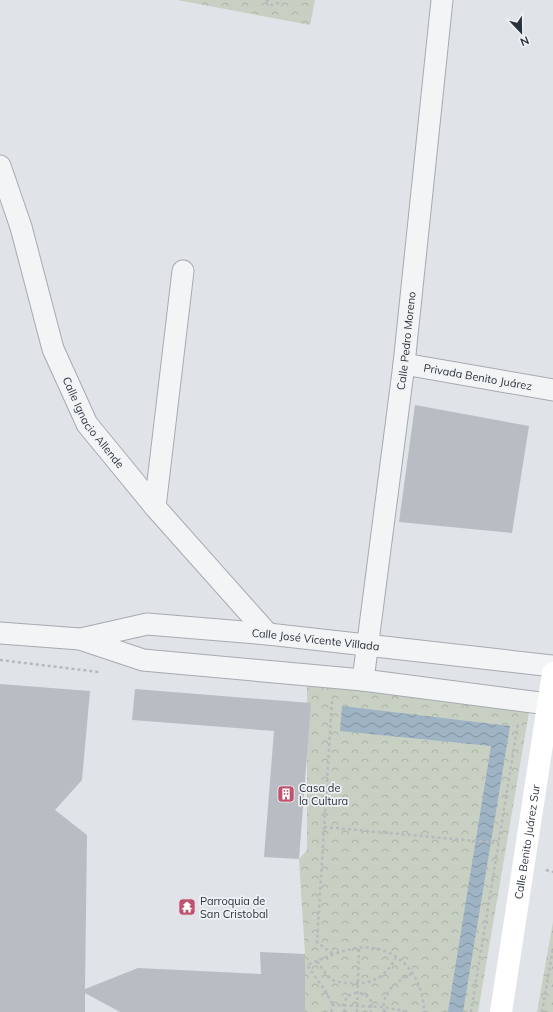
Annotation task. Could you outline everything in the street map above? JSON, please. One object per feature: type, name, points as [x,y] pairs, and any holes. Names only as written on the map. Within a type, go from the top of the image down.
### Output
[{"type":"street","name":"Calle Pedro Moreno","points":[[363,680],[404,364],[442,0]]},
{"type":"street","name":"Calle Ignacio Allende","points":[[0,166],[21,227],[56,356],[87,424],[155,507],[268,634]]},
{"type":"street","points":[[155,507],[183,272]]},
{"type":"street","name":"Privada Benito Juárez","points":[[404,364],[553,390]]},
{"type":"street","name":"Calle José Vicente Villada","points":[[80,639],[147,624],[367,644],[553,666]]},
{"type":"street","name":"Calle José Vicente Villada","points":[[0,633],[80,639],[143,660],[363,680],[548,704]]},
{"type":"street","name":"Calle Benito Juárez Sur","points":[[501,1012],[553,673]]},
{"type":"path","points":[[266,0],[272,5],[278,4],[281,0]]},
{"type":"path","points":[[334,955],[317,942],[332,700],[340,700]]},
{"type":"path","points":[[471,1012],[518,721]]},
{"type":"path","points":[[324,827],[498,843]]},
{"type":"path","points":[[332,1012],[334,1005],[322,985],[307,965],[352,948],[372,948],[391,953],[407,964],[418,980],[424,998],[424,1012]]},
{"type":"path","points":[[358,1012],[359,948]]},
{"type":"path","points":[[542,1012],[553,948]]},
{"type":"path","points":[[317,961],[327,975],[334,980],[358,984],[377,979],[390,968],[396,957]]},
{"type":"path","points":[[384,1012],[383,1007],[388,991],[391,987],[413,973]]},
{"type":"path","points":[[345,1012],[343,1006],[347,997],[358,992]]},
{"type":"path","points":[[358,992],[368,997],[372,1007],[371,1012]]},
{"type":"path","points":[[334,1005],[383,1007],[408,1012]]},
{"type":"green space","points":[[177,0],[315,0],[310,25]]},
{"type":"green space","points":[[307,683],[530,706],[478,1012],[305,1012],[305,954],[299,859],[307,850]]},
{"type":"green space","points":[[553,922],[553,1012],[537,1012]]},
{"type":"water","points":[[342,706],[510,726],[463,1012],[448,1012],[491,746],[340,731]]},
{"type":"building","points":[[415,405],[529,426],[512,533],[399,522]]},
{"type":"building","points":[[0,684],[90,691],[82,780],[55,810],[87,835],[85,989],[138,968],[261,974],[260,952],[305,954],[305,1012],[120,1012],[85,993],[85,1012],[0,1012]]},
{"type":"building","name":"Casa de la Cultura","points":[[135,689],[311,703],[299,859],[264,857],[274,731],[132,720]]},
{"type":"place","name":"Casa de la Cultura","points":[[286,794]]},
{"type":"place","name":"Parroquia de San Cristobal","points":[[187,907]]}]
